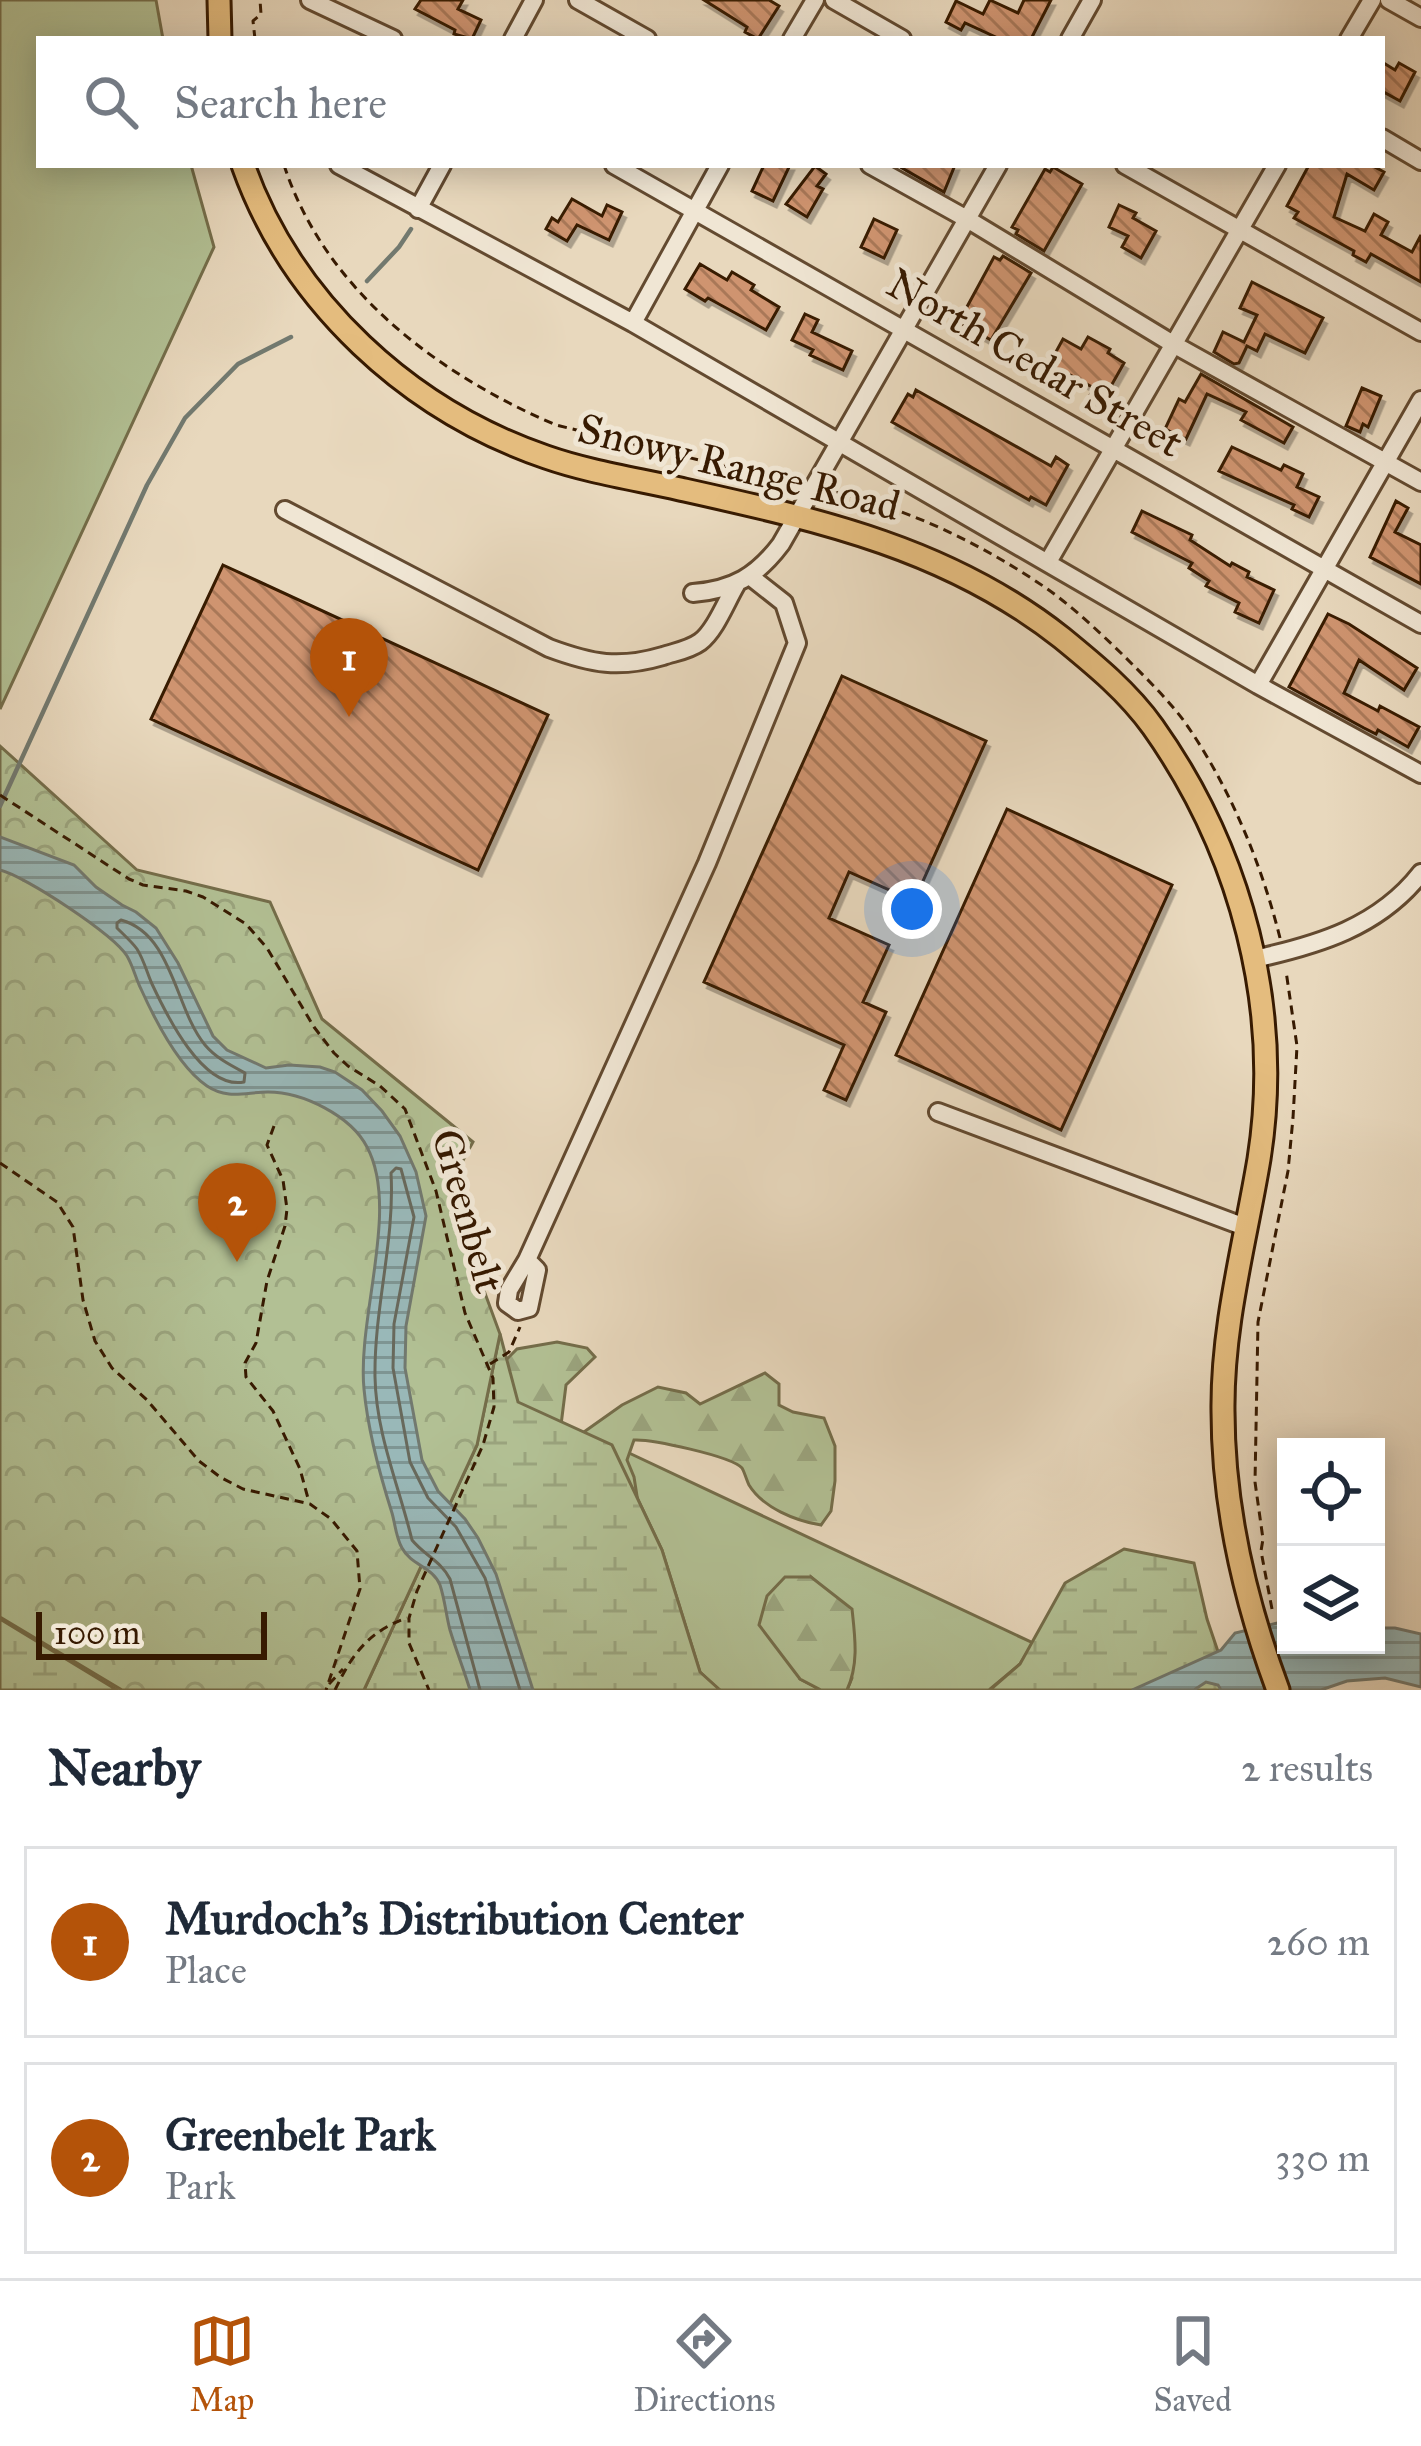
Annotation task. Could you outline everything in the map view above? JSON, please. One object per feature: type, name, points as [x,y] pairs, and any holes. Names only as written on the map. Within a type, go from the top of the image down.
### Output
[{"type":"main road","points":[[219,0],[220,36]]},
{"type":"main road","name":"Snowy Range Road","points":[[244,168],[274,233],[340,325],[373,357],[439,406],[504,441],[551,459],[796,515],[954,569],[1042,623],[1126,694],[1152,726],[1213,828],[1238,894],[1254,959],[1266,1101],[1228,1335],[1222,1410],[1237,1555],[1278,1690]]},
{"type":"street","points":[[310,0],[387,36]]},
{"type":"street","points":[[515,36],[534,0]]},
{"type":"street","points":[[578,0],[642,36]]},
{"type":"street","points":[[794,36],[814,0]]},
{"type":"street","points":[[834,0],[897,36]]},
{"type":"street","points":[[1072,36],[1092,0]]},
{"type":"street","points":[[1351,36],[1372,0]]},
{"type":"street","points":[[1389,0],[1421,17]]},
{"type":"street","points":[[1385,141],[1421,161]]},
{"type":"street","points":[[345,168],[632,323],[1258,686],[1421,774]]},
{"type":"street","points":[[418,208],[440,168]]},
{"type":"street","name":"North Cedar Street","points":[[619,168],[1421,624]]},
{"type":"street","points":[[632,323],[718,168]]},
{"type":"street","points":[[875,168],[1173,344],[1421,482]]},
{"type":"street","points":[[286,510],[549,649],[580,660],[610,666],[684,650],[703,640],[743,581],[781,544],[996,168]]},
{"type":"street","points":[[1130,168],[1421,332]]},
{"type":"street","points":[[1048,562],[1274,168]]},
{"type":"street","points":[[1258,686],[1421,400]]},
{"type":"street","points":[[522,1310],[507,1303],[509,1290],[527,1260],[706,863],[797,643],[784,603],[743,581],[693,593]]},
{"type":"street","points":[[1254,959],[1333,938],[1387,908],[1421,873]]},
{"type":"street","points":[[938,1112],[1245,1227]]},
{"type":"path","points":[[255,36],[253,21],[261,14],[260,0]]},
{"type":"path","points":[[285,168],[294,194],[336,263],[383,319],[440,364],[556,425],[846,495],[925,521],[1047,589],[1089,623],[1183,720],[1234,806],[1272,904],[1297,1046],[1288,1171],[1258,1322],[1255,1482],[1269,1590]]},
{"type":"path","name":"Greenbelt","points":[[0,795],[129,879],[203,897],[246,924],[267,948],[334,1052],[406,1109],[436,1191],[465,1313],[496,1392],[483,1444],[409,1618],[409,1643],[429,1690]]},
{"type":"path","points":[[274,1126],[267,1145],[283,1180],[285,1226],[272,1259],[256,1343],[244,1363],[246,1377],[273,1411],[300,1469],[310,1504]]},
{"type":"path","points":[[0,1163],[57,1202],[74,1227],[82,1300],[95,1341],[112,1368],[147,1400],[199,1461],[220,1477],[243,1489],[310,1504],[331,1519],[357,1551],[360,1589],[327,1688]]},
{"type":"path","points":[[488,1365],[509,1352],[519,1332],[522,1310]]},
{"type":"path","points":[[327,1688],[383,1626],[409,1618]]},
{"type":"path","points":[[335,1690],[352,1659]]},
{"type":"green space","points":[[0,0],[156,0],[162,36],[36,36],[36,168],[192,168],[214,247],[0,709]]},
{"type":"green space","points":[[0,746],[137,870],[270,902],[322,1019],[473,1142],[447,1190],[500,1334],[477,1445],[364,1690],[122,1690],[0,1617]]},
{"type":"green space","points":[[500,1334],[518,1402],[612,1445],[662,1550],[700,1672],[720,1690],[364,1690],[477,1445]]},
{"type":"green space","points":[[557,1342],[587,1348],[595,1357],[566,1385],[560,1433],[574,1439],[622,1405],[658,1387],[686,1393],[700,1404],[765,1373],[779,1384],[779,1405],[824,1418],[835,1446],[831,1511],[821,1525],[791,1517],[763,1500],[735,1463],[690,1449],[634,1440],[627,1460],[648,1566],[502,1423],[501,1365],[517,1349]]},
{"type":"green space","points":[[612,1445],[1033,1643],[1020,1664],[989,1690],[847,1690],[852,1678],[827,1591],[811,1577],[800,1679],[821,1690],[719,1690],[700,1672],[662,1550]]},
{"type":"green space","points":[[1124,1549],[1194,1563],[1231,1690],[990,1690],[1020,1664],[1065,1583]]},
{"type":"green space","points":[[785,1577],[811,1577],[852,1609],[855,1660],[847,1690],[821,1690],[800,1679],[759,1625],[767,1596]]},
{"type":"green space","points":[[0,1619],[117,1690],[0,1690]]},
{"type":"water","points":[[0,837],[74,865],[96,887],[156,928],[213,1036],[227,1050],[266,1068],[289,1065],[335,1072],[362,1090],[400,1136],[416,1172],[426,1216],[406,1326],[405,1368],[422,1460],[438,1491],[478,1538],[496,1574],[533,1690],[470,1690],[440,1585],[406,1554],[398,1540],[364,1389],[363,1360],[379,1231],[376,1172],[367,1147],[350,1125],[310,1101],[282,1093],[222,1093],[197,1078],[161,1028],[119,946],[68,907],[0,870]]},
{"type":"water","points":[[1277,1623],[1277,1654],[1385,1654],[1385,1628],[1421,1634],[1421,1687],[1385,1678],[1347,1681],[1321,1690],[1221,1690],[1206,1682],[1194,1690],[1132,1690],[1221,1650],[1235,1633]]},
{"type":"building","points":[[421,0],[463,0],[458,9],[481,20],[473,36],[461,36],[415,9]]},
{"type":"building","points":[[704,0],[769,0],[779,6],[760,36],[745,32],[747,27]]},
{"type":"building","points":[[990,0],[1018,13],[1024,0],[1051,0],[1033,36],[993,36],[965,23],[961,30],[946,22],[956,1],[983,14]]},
{"type":"building","points":[[1399,63],[1415,72],[1400,101],[1385,93],[1385,64],[1395,70]]},
{"type":"building","points":[[763,168],[789,168],[773,201],[752,191]]},
{"type":"building","points":[[813,168],[826,174],[807,217],[786,204]]},
{"type":"building","points":[[902,168],[954,168],[944,192]]},
{"type":"building","points":[[1055,168],[1082,184],[1044,251],[1012,227],[1045,169]]},
{"type":"building","points":[[1307,168],[1377,168],[1384,172],[1374,190],[1347,174],[1334,217],[1365,231],[1374,214],[1388,222],[1381,235],[1412,252],[1421,235],[1421,282],[1371,254],[1366,262],[1353,255],[1354,251],[1294,218],[1298,212],[1287,206]]},
{"type":"building","points":[[572,199],[602,216],[607,205],[622,212],[609,240],[577,225],[567,241],[546,229],[552,218],[558,222]]},
{"type":"building","points":[[1119,205],[1156,231],[1141,258],[1122,247],[1128,236],[1109,227]]},
{"type":"building","points":[[874,219],[897,230],[884,258],[861,247]]},
{"type":"building","points":[[1003,256],[1031,273],[991,340],[964,325],[967,319],[962,316],[994,257],[1000,260]]},
{"type":"building","points":[[700,264],[727,280],[732,272],[779,307],[766,330],[685,289]]},
{"type":"building","points":[[1252,282],[1323,318],[1305,353],[1265,334],[1257,351],[1247,346],[1239,363],[1214,352],[1223,332],[1244,342],[1257,315],[1240,308]]},
{"type":"building","points":[[805,314],[818,320],[812,332],[852,351],[843,370],[810,355],[813,350],[792,340]]},
{"type":"building","points":[[1088,337],[1124,363],[1102,402],[1090,395],[1094,388],[1063,371],[1060,377],[1046,370],[1063,339],[1081,349]]},
{"type":"building","points":[[1201,374],[1293,427],[1284,443],[1241,420],[1246,412],[1207,394],[1186,439],[1165,429],[1179,399],[1185,402]]},
{"type":"building","points":[[1362,388],[1381,396],[1368,427],[1363,424],[1360,432],[1346,426]]},
{"type":"building","points":[[916,390],[1051,466],[1056,457],[1068,465],[1046,505],[1029,500],[892,422],[908,394],[913,397]]},
{"type":"building","points":[[1232,447],[1281,470],[1284,465],[1303,474],[1297,487],[1319,497],[1309,517],[1292,509],[1294,505],[1219,471]]},
{"type":"building","points":[[1396,501],[1408,508],[1395,532],[1421,545],[1421,584],[1370,557]]},
{"type":"building","points":[[1142,511],[1192,535],[1190,540],[1274,590],[1259,623],[1235,612],[1239,603],[1206,586],[1209,581],[1189,568],[1192,563],[1132,532]]},
{"type":"building","points":[[223,565],[548,715],[478,870],[151,719]]},
{"type":"building","points":[[1328,614],[1417,668],[1404,690],[1359,660],[1344,693],[1419,727],[1408,747],[1289,687]]},
{"type":"building","points":[[842,676],[986,741],[914,901],[849,872],[829,918],[889,945],[863,1002],[886,1012],[846,1100],[824,1090],[844,1045],[704,982]]},
{"type":"building","points":[[1007,809],[1172,885],[1061,1130],[896,1055]]},
{"type":"waterway","points":[[367,281],[411,229]]},
{"type":"waterway","points":[[0,806],[147,485],[185,418],[238,364],[291,337]]},
{"type":"place","name":"Murdoch's Distribution Center","points":[[349,717]]},
{"type":"place","name":"Greenbelt Park","points":[[237,1262]]}]
